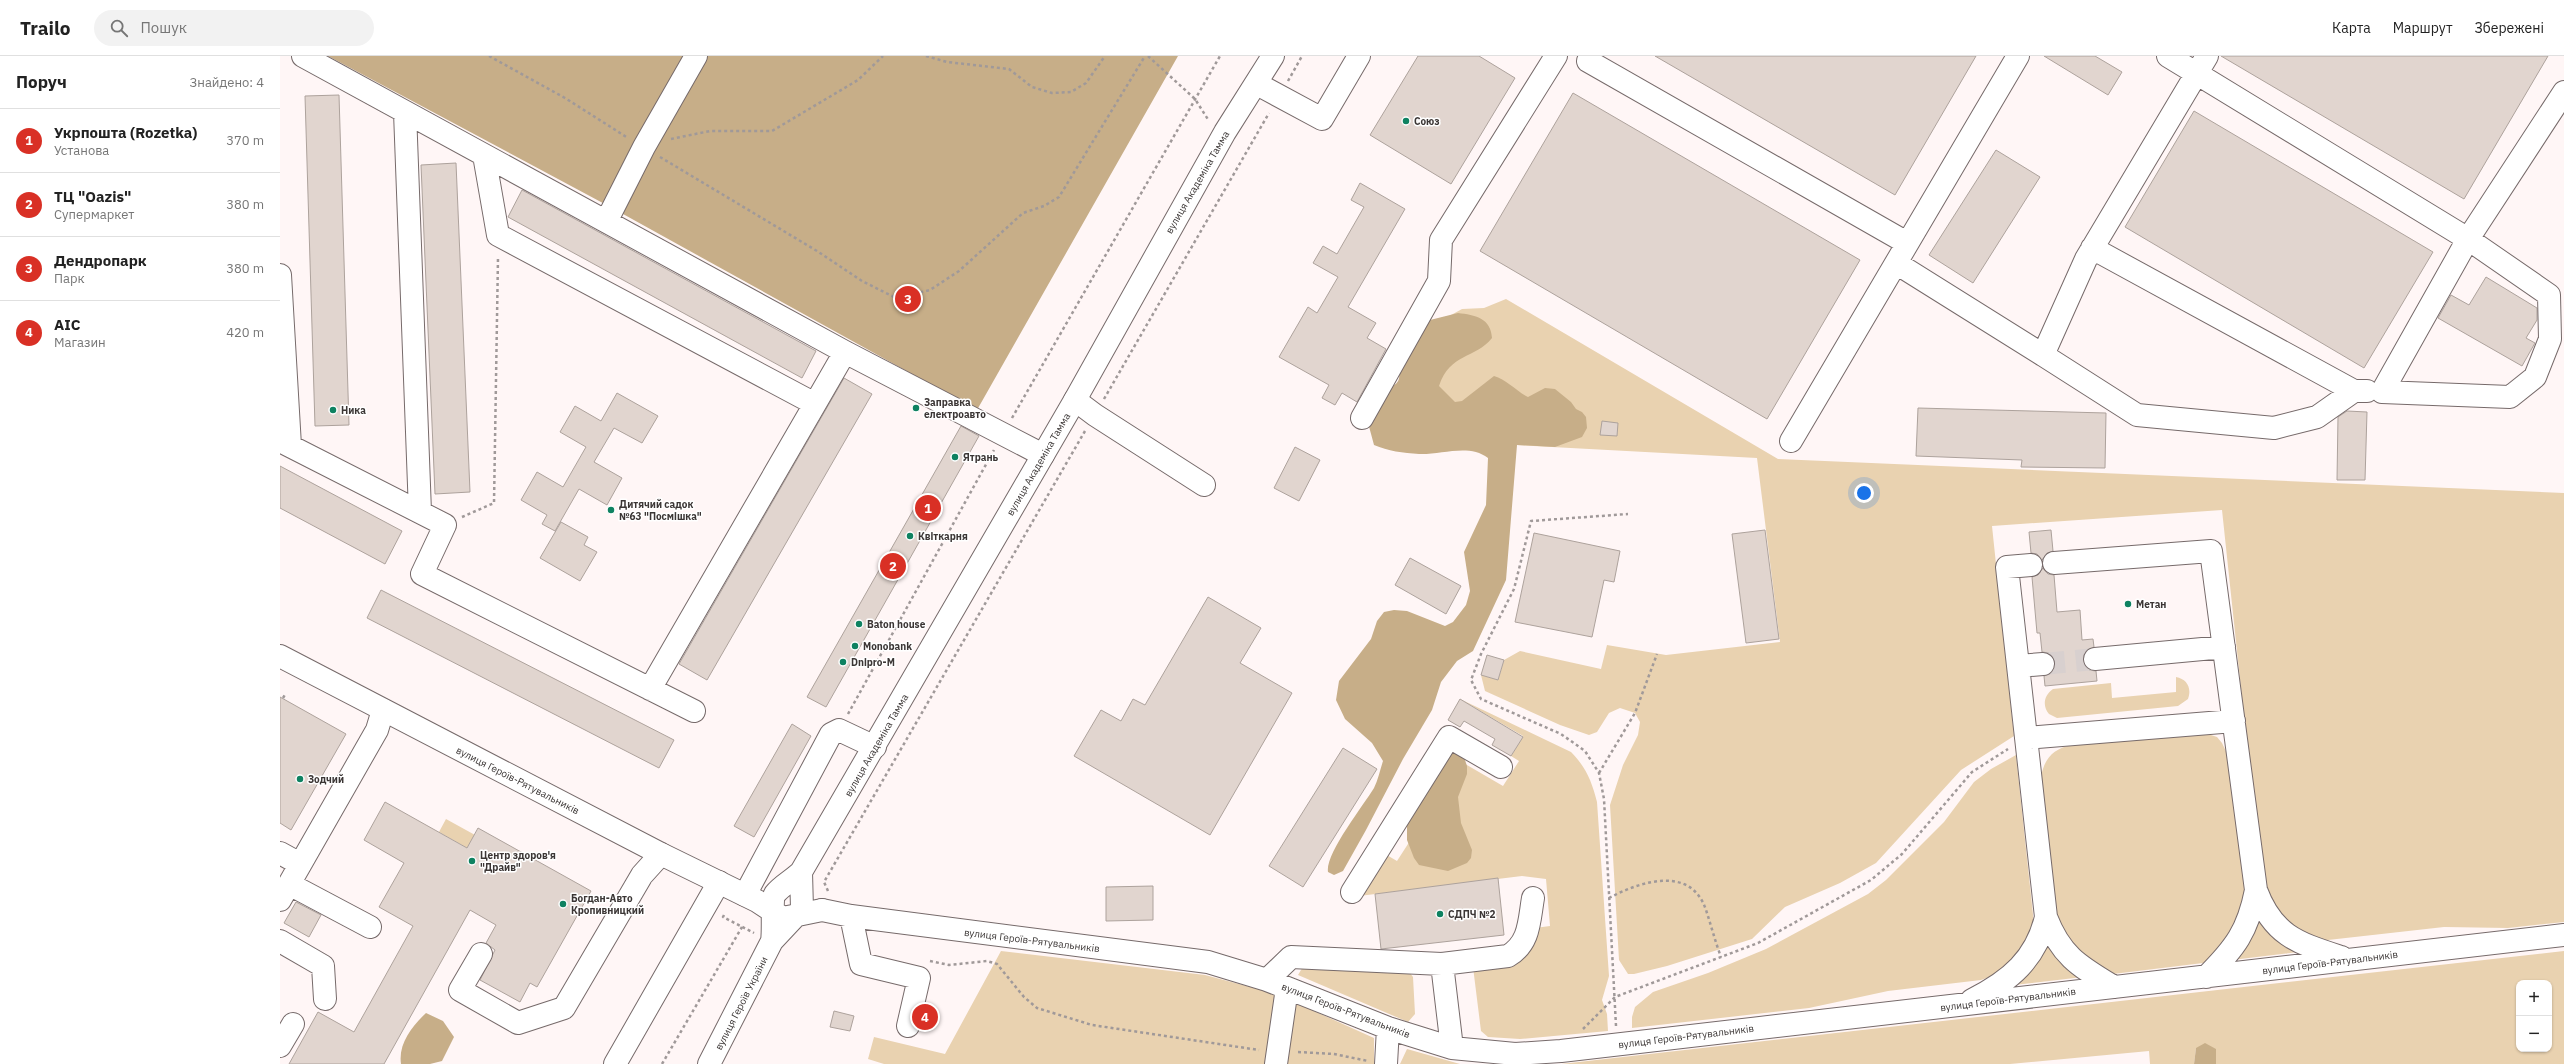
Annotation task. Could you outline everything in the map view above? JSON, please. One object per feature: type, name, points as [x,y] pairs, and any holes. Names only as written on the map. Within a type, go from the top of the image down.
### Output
[{"type":"main road","points":[[303,56],[606,220],[845,352],[1043,455]]},
{"type":"main road","points":[[606,220],[644,147],[696,56]]},
{"type":"main road","name":"вулиця Академіка Тамма","points":[[780,890],[802,872],[1075,400],[1225,132],[1257,84],[1273,56]]},
{"type":"main road","points":[[1257,84],[1322,119],[1359,56]]},
{"type":"main road","points":[[1362,418],[1439,281],[1441,240],[1556,56]]},
{"type":"main road","points":[[1790,441],[2018,56]]},
{"type":"main road","points":[[2092,248],[2354,390],[2510,397],[2535,377],[2550,339],[2549,295],[2468,239],[2202,64],[2168,56]]},
{"type":"main road","points":[[1588,61],[1907,243]]},
{"type":"main road","points":[[2043,355],[2092,248],[2202,64]]},
{"type":"main road","points":[[2382,392],[2468,239],[2564,92]]},
{"type":"main road","points":[[405,112],[420,512]]},
{"type":"main road","points":[[484,155],[498,235],[815,404]]},
{"type":"main road","points":[[1896,263],[2137,415],[2274,428],[2317,417],[2354,390]]},
{"type":"main road","points":[[280,275],[285,444],[445,525],[422,574],[694,711]]},
{"type":"main road","points":[[650,689],[845,352]]},
{"type":"main road","points":[[1075,400],[1095,415],[1204,485]]},
{"type":"main road","points":[[2054,563],[2211,551],[2256,890],[2263,908],[2281,931],[2292,939],[2308,946],[2348,959]]},
{"type":"main road","points":[[2031,565],[2007,567],[2046,917],[2053,935],[2068,956],[2077,964],[2114,987]]},
{"type":"main road","points":[[2095,659],[2224,647]]},
{"type":"main road","name":"вулиця Героїв-Рятувальників","points":[[280,656],[661,854],[768,906],[824,904]]},
{"type":"main road","points":[[2018,666],[2043,664]]},
{"type":"main road","points":[[370,927],[285,892],[377,730],[383,710]]},
{"type":"main road","points":[[2026,738],[2234,721]]},
{"type":"main road","points":[[768,906],[831,734],[839,730],[875,747]]},
{"type":"main road","points":[[1352,892],[1449,737],[1501,767]]},
{"type":"main road","points":[[280,853],[300,864]]},
{"type":"main road","points":[[481,954],[460,990],[518,1023],[564,1008],[642,875],[661,854]]},
{"type":"main road","points":[[802,872],[802,897]]},
{"type":"main road","points":[[615,1064],[719,882]]},
{"type":"main road","name":"вулиця Героїв-Рятувальників","points":[[780,890],[793,889],[802,897],[824,904],[851,916],[1208,962],[1267,980],[1388,1028],[1452,1048],[1515,1054],[1562,1051],[2564,935]]},
{"type":"main road","points":[[768,906],[780,890]]},
{"type":"main road","points":[[2206,977],[2228,955],[2243,933],[2252,911],[2256,890]]},
{"type":"main road","name":"вулиця Героїв України","points":[[709,1064],[772,941],[768,906],[802,909],[802,897]]},
{"type":"main road","points":[[1267,980],[1291,957],[1442,964],[1508,956],[1517,951],[1522,945],[1526,935],[1533,898]]},
{"type":"main road","points":[[851,916],[861,964],[919,978],[908,1026]]},
{"type":"main road","points":[[1962,1005],[1993,988],[2020,967],[2037,946],[2046,917]]},
{"type":"main road","points":[[280,941],[323,966],[325,999]]},
{"type":"main road","points":[[1442,964],[1452,1048]]},
{"type":"main road","points":[[1276,1058],[1287,988]]},
{"type":"main road","points":[[280,1046],[293,1024]]},
{"type":"main road","points":[[1380,1063],[1388,1028]]},
{"type":"path","points":[[489,56],[565,98],[818,251],[862,281],[896,298],[930,290],[959,271],[1023,213],[1044,206],[1059,197],[1145,56]]},
{"type":"path","points":[[644,147],[674,138],[710,131],[772,131],[858,80],[883,56]]},
{"type":"path","points":[[926,56],[948,62],[1009,69],[1032,87],[1052,93],[1070,92],[1086,83],[1105,56]]},
{"type":"path","points":[[1148,56],[1195,99],[1211,123],[1225,132]]},
{"type":"path","points":[[847,733],[847,716],[1003,435],[1220,56]]},
{"type":"path","points":[[824,904],[829,892],[824,882],[1302,56]]},
{"type":"path","points":[[445,525],[494,503],[498,235]]},
{"type":"path","points":[[1618,1044],[1604,798],[1599,773],[1585,750],[1561,734],[1481,699],[1471,680],[1481,654],[1514,589],[1531,521],[1628,514]]},
{"type":"path","points":[[1599,773],[1635,713],[1657,654]]},
{"type":"path","points":[[283,698],[286,693]]},
{"type":"path","points":[[1562,1051],[1615,997],[1758,943],[1872,880],[1902,854],[1972,772],[2026,738]]},
{"type":"path","points":[[1609,898],[1644,883],[1668,879],[1686,883],[1698,894],[1706,909],[1721,956]]},
{"type":"path","points":[[723,917],[747,929]]},
{"type":"path","points":[[662,1064],[742,927]]},
{"type":"path","points":[[926,960],[949,965],[987,960],[998,964],[1024,997],[1037,1008],[1092,1025],[1224,1046],[1276,1058],[1334,1054],[1380,1063]]},
{"type":"shaded area","points":[[328,56],[1178,56],[977,410],[614,209]]},
{"type":"shaded area","points":[[1506,299],[1778,459],[2564,493],[2564,922],[2508,928],[2444,927],[2319,941],[2287,928],[2262,886],[2222,510],[1992,526],[2014,736],[1961,770],[1876,863],[1840,883],[1785,907],[1752,939],[1667,966],[1634,974],[1628,974],[1619,960],[1610,805],[1623,765],[1638,735],[1640,722],[1635,713],[1620,708],[1609,713],[1597,732],[1589,735],[1560,725],[1485,691],[1481,675],[1498,680],[1504,660],[1520,651],[1601,669],[1607,645],[1666,655],[1780,642],[1757,458],[1384,438],[1442,320],[1462,309],[1484,308]]},
{"type":"shaded area","points":[[1458,313],[1481,319],[1489,326],[1492,338],[1478,350],[1456,362],[1444,375],[1439,386],[1455,402],[1462,401],[1494,376],[1503,380],[1528,397],[1545,388],[1555,389],[1571,402],[1576,409],[1582,412],[1586,417],[1587,428],[1582,437],[1555,447],[1517,445],[1506,580],[1473,651],[1457,661],[1441,682],[1432,710],[1403,759],[1366,830],[1343,871],[1334,875],[1328,872],[1332,854],[1338,842],[1374,788],[1383,761],[1372,743],[1345,719],[1336,700],[1339,681],[1371,639],[1377,621],[1384,612],[1394,610],[1407,611],[1445,626],[1453,622],[1466,605],[1470,591],[1464,552],[1486,505],[1488,458],[1472,451],[1464,450],[1419,454],[1385,449],[1374,445],[1367,419],[1380,397],[1398,380],[1399,370],[1397,362],[1430,320]]},
{"type":"shaded area","points":[[2176,677],[2186,682],[2189,688],[2188,699],[2178,706],[2057,718],[2049,714],[2045,708],[2046,697],[2053,689],[2111,683],[2112,698],[2176,692]]},
{"type":"shaded area","points":[[1460,699],[1571,752],[1581,763],[1591,781],[1597,802],[1609,976],[1602,1000],[1607,1014],[1608,1031],[1520,1039],[1488,1037],[1481,1031],[1473,967],[1535,928],[1550,926],[1546,879],[1522,876],[1359,896],[1385,854],[1397,861],[1417,830],[1448,754],[1503,786],[1519,761],[1511,756],[1523,736]]},
{"type":"shaded area","points":[[2205,733],[2217,737],[2222,743],[2233,766],[2246,907],[2216,957],[2203,963],[2113,974],[2098,969],[2059,934],[2041,777],[2044,765],[2054,752],[2071,745]]},
{"type":"shaded area","points":[[1450,752],[1457,752],[1464,757],[1467,766],[1467,774],[1458,797],[1461,823],[1472,850],[1471,858],[1467,863],[1448,871],[1419,865],[1414,858],[1407,840],[1407,817]]},
{"type":"shaded area","points":[[2016,755],[2034,924],[2027,949],[1995,975],[1981,980],[1888,991],[1809,1008],[1632,1028],[1632,1017],[1635,1007],[1653,992],[1708,973],[1766,949],[1868,894],[1886,880],[1944,822],[1974,782],[1991,769]]},
{"type":"shaded area","points":[[446,819],[475,835],[467,848],[439,832]]},
{"type":"shaded area","points":[[2257,910],[2306,951],[2232,960]]},
{"type":"shaded area","points":[[2048,938],[2083,977],[2006,986]]},
{"type":"shaded area","points":[[1001,951],[1205,975],[1273,993],[1275,996],[1269,1064],[884,1064],[868,1059],[874,1037],[945,1054]]},
{"type":"shaded area","points":[[2564,951],[2564,1064],[2216,1064],[2216,1049],[2196,1048],[2194,1064],[2150,1064],[2149,1051],[2010,1064],[1561,1064]]},
{"type":"shaded area","points":[[1304,965],[1410,973],[1413,977],[1415,1014],[1408,1022],[1298,975]]},
{"type":"shaded area","points":[[1294,1002],[1374,1038],[1374,1064],[1283,1064]]},
{"type":"shaded area","points":[[426,1013],[443,1021],[454,1037],[442,1061],[430,1064],[401,1064],[402,1049],[407,1036]]},
{"type":"shaded area","points":[[2205,1043],[2216,1049],[2216,1064],[2194,1064],[2196,1048]]},
{"type":"shaded area","points":[[1407,1049],[1460,1064],[1400,1064]]},
{"type":"building","points":[[1418,56],[1479,56],[1515,78],[1451,184],[1370,135]]},
{"type":"building","points":[[1655,56],[1976,56],[1895,195]]},
{"type":"building","points":[[2044,56],[2095,56],[2122,72],[2108,95]]},
{"type":"building","points":[[2221,56],[2548,56],[2464,199]]},
{"type":"building","points":[[1573,93],[1860,260],[1767,419],[1480,251]]},
{"type":"building","points":[[339,95],[349,425],[315,426],[305,96]]},
{"type":"building","points":[[2194,111],[2433,252],[2364,368],[2125,227]]},
{"type":"building","points":[[1996,150],[2040,177],[1973,283],[1929,255]]},
{"type":"building","points":[[456,163],[470,492],[435,494],[421,165]]},
{"type":"building","points":[[1360,183],[1405,209],[1348,307],[1376,323],[1367,338],[1386,349],[1357,402],[1342,393],[1335,405],[1322,398],[1329,385],[1279,357],[1308,307],[1317,313],[1338,277],[1313,263],[1323,246],[1337,254],[1364,207],[1351,200]]},
{"type":"building","points":[[522,190],[816,351],[802,378],[508,217]]},
{"type":"building","points":[[2486,277],[2537,308],[2537,320],[2526,338],[2535,343],[2522,366],[2438,318],[2451,295],[2469,305]]},
{"type":"building","points":[[844,378],[872,394],[707,680],[679,664]]},
{"type":"building","points":[[617,393],[658,416],[642,443],[614,428],[594,462],[622,478],[607,505],[579,489],[555,531],[542,524],[547,515],[521,500],[537,472],[563,487],[586,447],[560,432],[575,406],[601,421]]},
{"type":"building","points":[[1918,408],[2106,413],[2105,468],[2021,467],[2022,460],[1916,456]]},
{"type":"building","points":[[2347,411],[2367,412],[2365,480],[2337,480],[2338,417]]},
{"type":"building","points":[[1602,421],[1618,423],[1617,436],[1600,435]]},
{"type":"building","points":[[961,426],[979,436],[826,707],[807,697]]},
{"type":"building","points":[[1295,447],[1320,460],[1299,501],[1274,488]]},
{"type":"building","points":[[280,466],[402,531],[385,564],[280,508]]},
{"type":"building","points":[[561,522],[588,537],[584,545],[597,552],[580,581],[540,558]]},
{"type":"building","points":[[1765,530],[1779,639],[1746,643],[1732,534]]},
{"type":"building","points":[[2051,530],[2053,551],[2047,553],[2042,560],[2037,554],[2031,553],[2029,532]]},
{"type":"building","points":[[1534,533],[1620,551],[1614,582],[1604,580],[1592,637],[1515,622]]},
{"type":"building","points":[[1410,558],[1461,586],[1446,614],[1395,585]]},
{"type":"building","points":[[2043,568],[2048,574],[2054,575],[2057,612],[2080,610],[2082,640],[2093,639],[2094,647],[2084,653],[2083,661],[2089,670],[2096,671],[2097,681],[2045,686],[2044,676],[2050,674],[2055,663],[2049,653],[2042,652],[2040,633],[2037,633],[2032,577],[2038,575]]},
{"type":"building","points":[[381,590],[674,740],[659,768],[367,618]]},
{"type":"building","points":[[1208,597],[1261,628],[1240,663],[1292,693],[1210,835],[1074,756],[1101,710],[1121,721],[1133,699],[1145,705]]},
{"type":"building","points":[[1487,655],[1504,660],[1498,680],[1481,675]]},
{"type":"building","name":"Зодчий","points":[[280,697],[346,734],[291,830],[280,823]]},
{"type":"building","points":[[1460,699],[1523,737],[1511,756],[1492,745],[1495,739],[1464,721],[1460,727],[1448,720]]},
{"type":"building","points":[[792,724],[811,736],[754,837],[734,826]]},
{"type":"building","points":[[1343,748],[1377,769],[1303,887],[1269,866]]},
{"type":"building","points":[[385,802],[467,848],[478,828],[591,891],[537,987],[530,983],[520,1002],[480,980],[495,950],[486,943],[496,925],[470,910],[384,1064],[289,1064],[318,1012],[354,1032],[413,926],[379,907],[404,863],[364,840]]},
{"type":"building","name":"СДПЧ №2","points":[[1498,878],[1504,935],[1381,949],[1375,894]]},
{"type":"building","points":[[1153,886],[1153,920],[1106,921],[1106,887]]},
{"type":"building","points":[[296,902],[321,915],[309,937],[284,923]]},
{"type":"building","points":[[834,1011],[854,1016],[850,1031],[830,1027]]},
{"type":"tunnel","points":[[2043,664],[2095,659]]},
{"type":"place","name":"Союз","points":[[1406,121]]},
{"type":"place","name":"Дендропарк","points":[[908,299]]},
{"type":"place","name":"Заправка електроавто","points":[[916,408]]},
{"type":"place","name":"Ника","points":[[333,410]]},
{"type":"place","name":"Ятрань","points":[[955,457]]},
{"type":"place","name":"Укрпошта (Rozetka)","points":[[928,508]]},
{"type":"place","name":"Дитячий садок №63 \"Посмішка\"","points":[[611,510]]},
{"type":"place","name":"Квіткарня","points":[[910,536]]},
{"type":"place","name":"ТЦ \"Oazis\"","points":[[893,566]]},
{"type":"place","name":"Метан","points":[[2128,604]]},
{"type":"place","name":"Baton house","points":[[859,624]]},
{"type":"place","name":"Monobank","points":[[855,646]]},
{"type":"place","name":"Dnipro-M","points":[[843,662]]},
{"type":"place","name":"Зодчий","points":[[300,779]]},
{"type":"place","name":"Центр здоров'я \"Драйв\"","points":[[472,861]]},
{"type":"place","name":"Богдан-Авто Кропивницкий","points":[[563,904]]},
{"type":"place","name":"СДПЧ №2","points":[[1440,914]]},
{"type":"place","name":"АІС","points":[[925,1017]]}]
